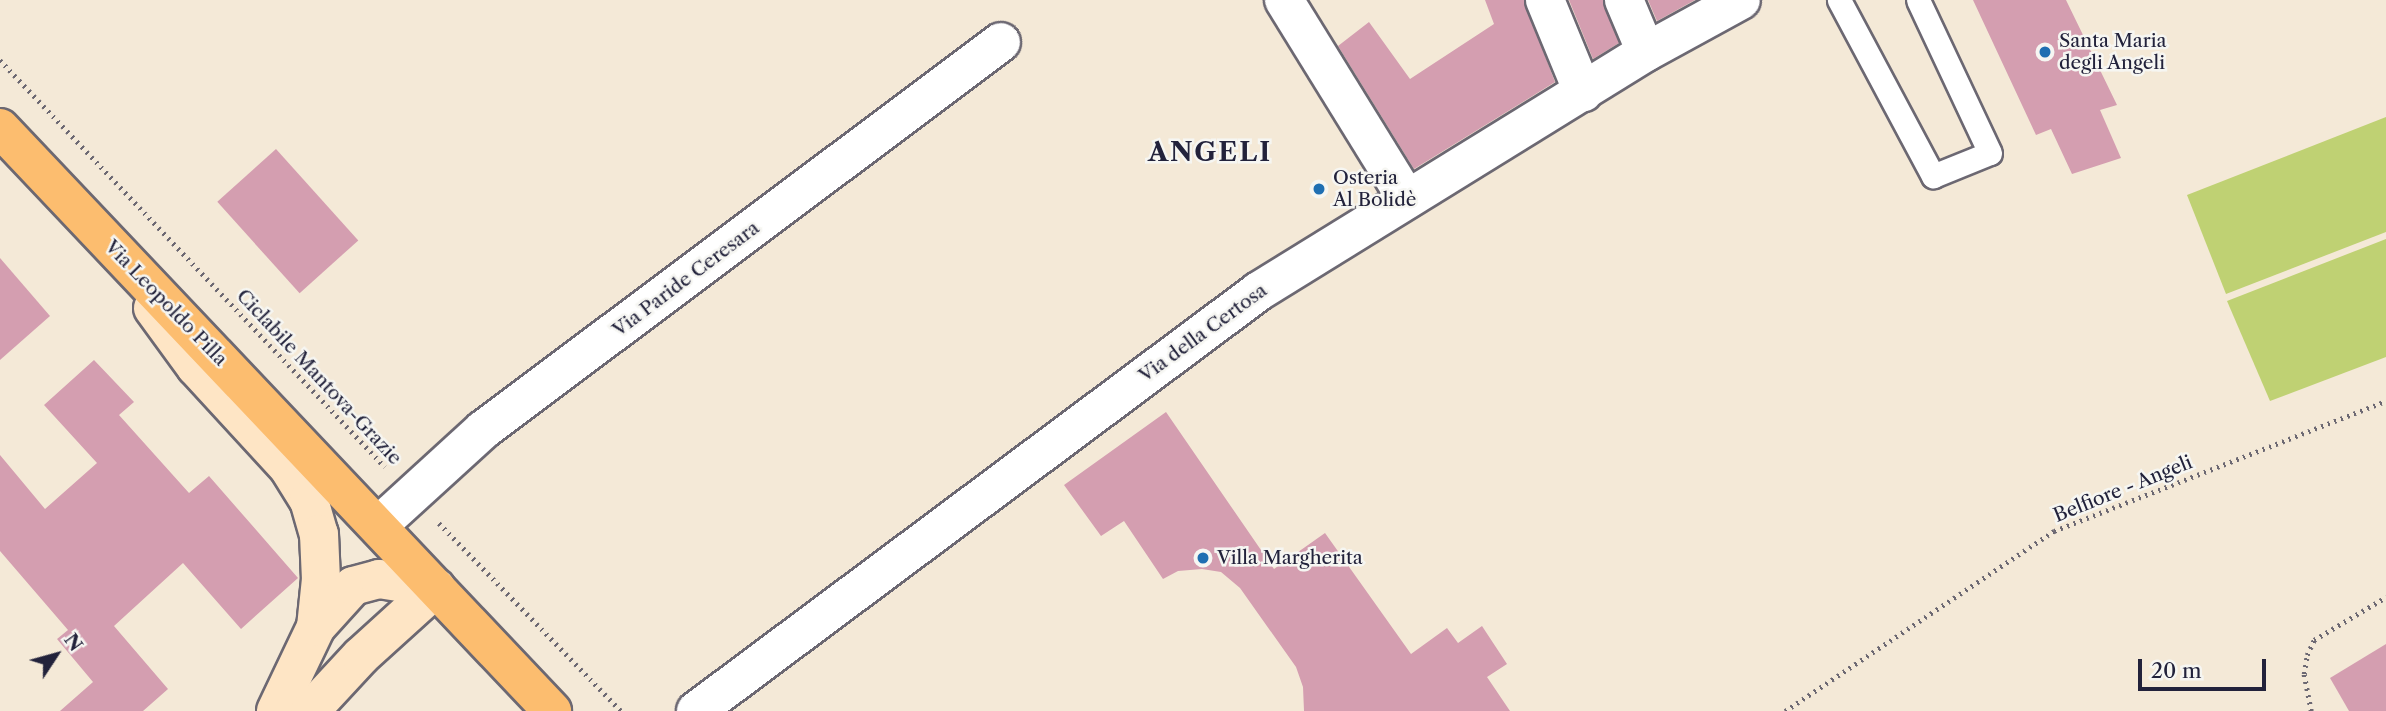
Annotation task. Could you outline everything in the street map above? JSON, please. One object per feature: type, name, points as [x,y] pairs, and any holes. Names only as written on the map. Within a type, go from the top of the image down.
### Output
[{"type":"main road","name":"Via Leopoldo Pilla","points":[[0,128],[379,525],[552,711]]},
{"type":"main road","points":[[89,222],[197,367],[288,467],[309,500],[319,534],[321,579],[316,626]]},
{"type":"main road","points":[[276,711],[316,626],[353,586],[379,579],[436,588]]},
{"type":"main road","points":[[310,711],[361,656],[436,588]]},
{"type":"street","points":[[1284,0],[1407,199]]},
{"type":"street","points":[[1545,0],[1583,92]]},
{"type":"street","points":[[1625,0],[1646,52]]},
{"type":"street","name":"Via della Certosa","points":[[696,711],[1259,291],[1646,52],[1741,0]]},
{"type":"street","name":"Via Paride Ceresara","points":[[379,525],[483,430],[1001,42]]},
{"type":"lane","points":[[1839,0],[1933,176],[1990,153],[1918,0]]},
{"type":"path","name":"Ciclabile Mantova-Grazie","points":[[0,60],[412,495],[621,711]]},
{"type":"path","name":"Belfiore - Angeli","points":[[1785,711],[2054,531],[2386,401]]},
{"type":"path","points":[[2311,711],[2304,674],[2307,655],[2314,640],[2386,597]]},
{"type":"green space","points":[[2386,117],[2386,232],[2226,294],[2187,195]]},
{"type":"green space","points":[[2386,239],[2386,357],[2270,401],[2227,301]]},
{"type":"building","points":[[1485,0],[1524,0],[1555,82],[1414,169],[1338,46],[1369,22],[1410,79],[1494,24]]},
{"type":"building","points":[[1569,0],[1603,0],[1619,43],[1593,59]]},
{"type":"building","points":[[1648,0],[1695,0],[1657,21]]},
{"type":"building","name":"Santa Maria degli Angeli","points":[[1973,0],[2066,0],[2117,105],[2100,110],[2121,158],[2072,174],[2051,129],[2036,135]]},
{"type":"building","points":[[276,149],[358,240],[300,293],[217,202]]},
{"type":"building","points":[[0,258],[50,316],[0,360]]},
{"type":"building","points":[[94,360],[134,402],[119,415],[189,493],[209,476],[298,578],[241,629],[183,563],[114,626],[168,689],[143,711],[60,711],[93,682],[57,639],[68,630],[0,551],[0,455],[45,509],[97,463],[44,405]]},
{"type":"building","name":"Villa Margherita","points":[[1166,412],[1274,569],[1325,533],[1411,654],[1447,628],[1458,643],[1482,626],[1507,664],[1487,677],[1510,711],[1304,711],[1303,687],[1296,667],[1240,588],[1221,572],[1202,569],[1178,571],[1163,579],[1124,521],[1101,536],[1064,485]]},
{"type":"building","points":[[2386,644],[2386,711],[2349,711],[2330,678]]},
{"type":"place","name":"Santa Maria degli Angeli","points":[[2045,52]]},
{"type":"place","name":"Osteria Al Bolidè","points":[[1319,189]]},
{"type":"place","name":"Villa Margherita","points":[[1203,558]]},
{"type":"district","name":"ANGELI","points":[[1210,153]]}]
